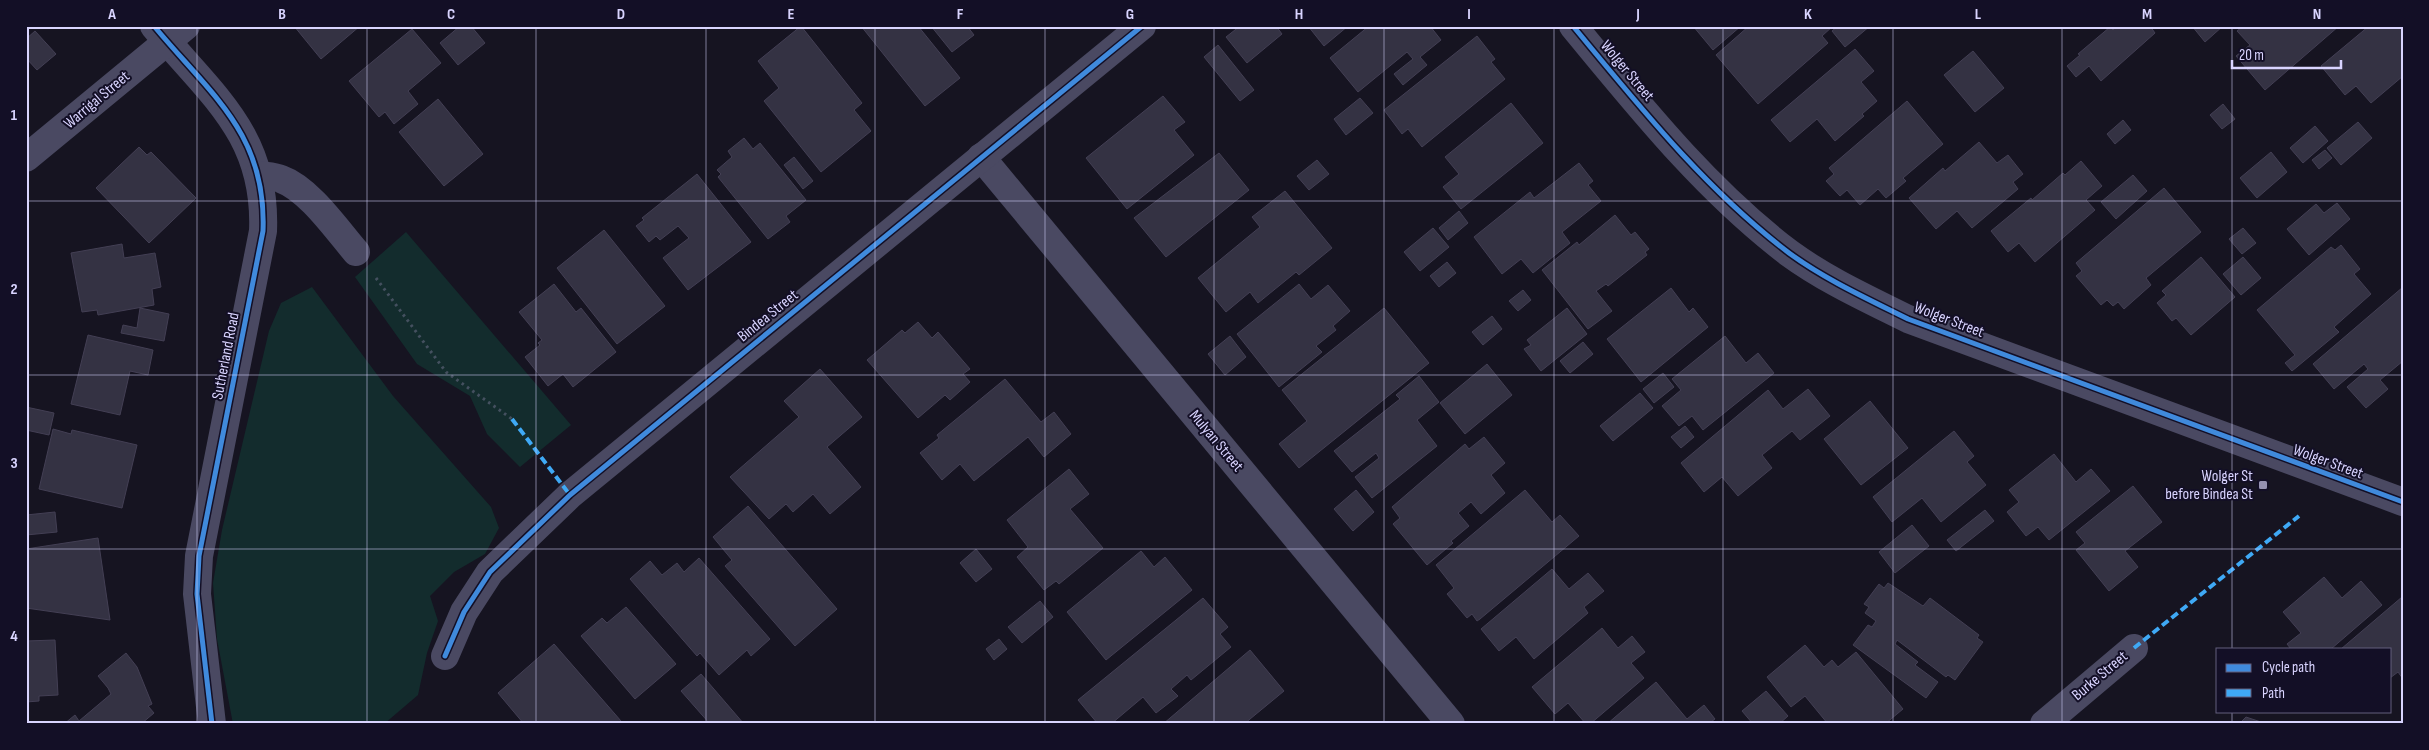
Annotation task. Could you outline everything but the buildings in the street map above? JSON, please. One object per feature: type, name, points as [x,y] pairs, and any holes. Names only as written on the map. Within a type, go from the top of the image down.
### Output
[{"type":"street","name":"Bindea Street","points":[[445,656],[464,612],[490,572],[570,495],[1142,26]]},
{"type":"street","name":"Wolger Street","points":[[1573,26],[1677,151],[1717,192],[1790,254],[1843,287],[1908,319],[2403,502]]},
{"type":"street","name":"Warrigal Street","points":[[26,158],[169,31]]},
{"type":"street","name":"Sutherland Road","points":[[169,31],[236,122],[252,154],[259,175],[264,210],[263,231],[199,556],[197,594],[212,724]]},
{"type":"street","name":"Mulyan Street","points":[[981,157],[1451,724]]},
{"type":"street","points":[[259,175],[282,179],[297,189],[310,200],[356,252]]},
{"type":"street","name":"Burke Street","points":[[2044,724],[2134,648]]},
{"type":"path","points":[[356,252],[413,325],[446,372],[512,419]]},
{"type":"green space","points":[[406,232],[571,425],[520,467],[487,434],[470,396],[417,364],[355,277]]},
{"type":"green space","points":[[312,287],[393,396],[491,507],[499,528],[485,554],[454,572],[430,596],[438,621],[427,653],[418,695],[384,724],[233,724],[217,639],[213,583],[222,530],[269,331],[281,303]]},
{"type":"marked path","points":[[512,419],[570,495]]},
{"type":"marked path","points":[[2134,648],[2299,516]]},
{"type":"cycle path","points":[[154,26],[215,96],[231,118],[245,142],[256,168],[262,197],[263,231],[199,556],[197,594],[212,724]]},
{"type":"cycle path","points":[[445,656],[464,612],[490,572],[570,495],[1142,26]]},
{"type":"cycle path","points":[[1573,26],[1649,117],[1729,202],[1789,253],[1832,280],[1908,319],[2403,502]]},
{"type":"place","name":"Wolger St before Bindea St","points":[[2263,485]]}]
